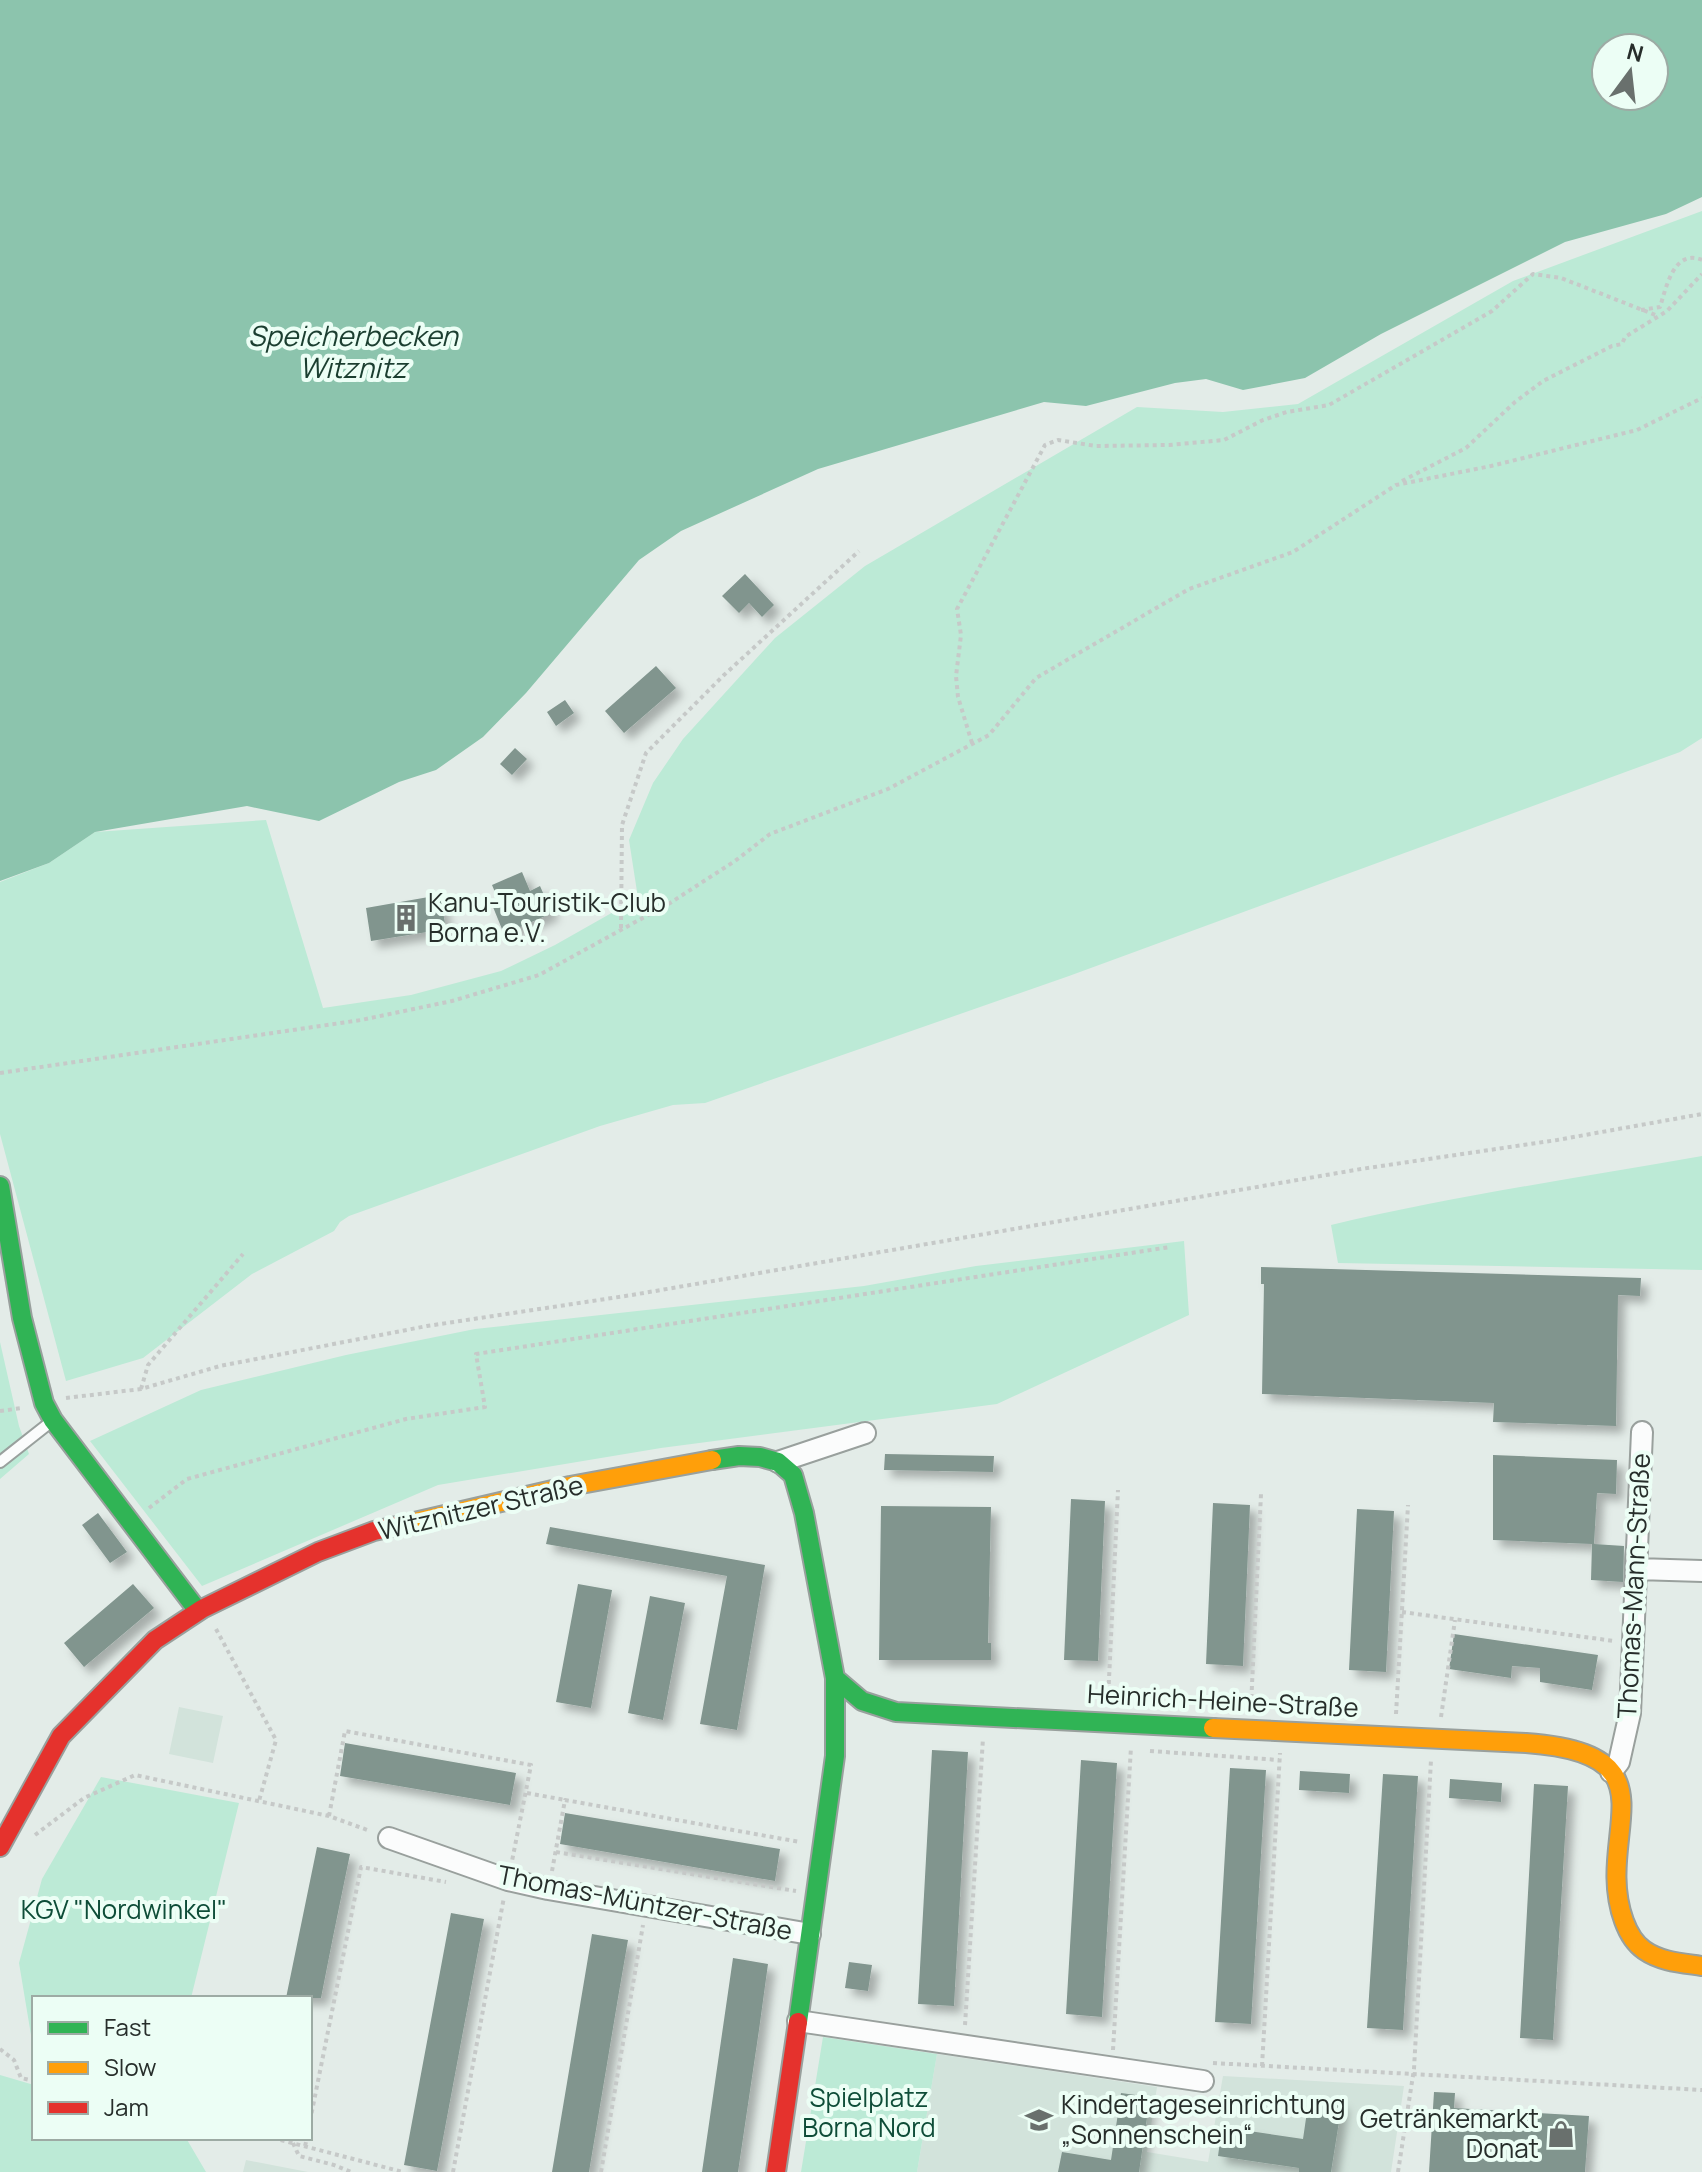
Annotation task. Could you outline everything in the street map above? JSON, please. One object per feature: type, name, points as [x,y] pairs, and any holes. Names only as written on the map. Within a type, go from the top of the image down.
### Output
[{"type":"street","points":[[0,1186],[22,1318],[44,1403],[53,1420],[200,1610]]},
{"type":"street","name":"Thomas-Mann-Straße","points":[[1611,1772],[1619,1762],[1630,1713],[1642,1432]]},
{"type":"street","name":"Witznitzer Straße","points":[[0,1847],[61,1736],[155,1640],[200,1610],[318,1552],[374,1531],[570,1486],[739,1456],[778,1462],[865,1433]]},
{"type":"street","points":[[778,1462],[793,1475],[804,1513],[835,1678]]},
{"type":"street","points":[[1637,1569],[1702,1571]]},
{"type":"street","name":"Heinrich-Heine-Straße","points":[[835,1678],[848,1694],[869,1706],[896,1712],[1563,1746],[1598,1759],[1611,1772]]},
{"type":"street","name":"Thomas-Müntzer-Straße","points":[[776,2172],[835,1756],[835,1678]]},
{"type":"street","points":[[1611,1772],[1623,1801],[1618,1906],[1624,1930],[1639,1949],[1665,1961],[1702,1966]]},
{"type":"street","name":"Thomas-Müntzer-Straße","points":[[389,1838],[508,1880],[645,1907],[810,1934]]},
{"type":"street","points":[[798,2021],[1203,2081]]},
{"type":"lane","points":[[0,1462],[53,1420]]},
{"type":"path","points":[[1639,310],[1660,307],[1669,276],[1681,261],[1695,257],[1702,260]]},
{"type":"path","points":[[972,743],[958,697],[956,676],[961,635],[957,609],[1045,445],[1058,440],[1096,446],[1169,445],[1224,440],[1263,420],[1287,412],[1329,405],[1492,311],[1533,274],[1561,278],[1658,316]]},
{"type":"path","points":[[0,1073],[361,1020],[452,1001],[539,975],[670,903],[770,834],[888,789],[989,735],[1036,678],[1189,589],[1293,552],[1396,485],[1466,448],[1515,402],[1543,381],[1612,346],[1622,344],[1625,337],[1667,311],[1702,274]]},
{"type":"path","points":[[1396,485],[1491,466],[1637,430],[1702,398]]},
{"type":"path","points":[[621,928],[622,825],[646,753],[724,675],[859,551]]},
{"type":"path","points":[[44,1403],[83,1394],[141,1389],[220,1366],[427,1326],[647,1292],[1702,1114]]},
{"type":"path","points":[[131,1521],[187,1479],[406,1419],[485,1407],[476,1354],[1170,1247]]},
{"type":"path","points":[[141,1389],[148,1365],[243,1254]]},
{"type":"path","points":[[1107,1721],[1118,1490]]},
{"type":"path","points":[[1250,1728],[1261,1494]]},
{"type":"path","points":[[1395,1736],[1408,1505]]},
{"type":"path","points":[[200,1610],[216,1630],[276,1740],[259,1801]]},
{"type":"path","points":[[1402,1612],[1634,1644]]},
{"type":"path","points":[[1398,2172],[1414,2069],[1435,1739],[1455,1620]]},
{"type":"path","points":[[963,2047],[985,1716]]},
{"type":"path","points":[[1112,2068],[1132,1722]]},
{"type":"path","points":[[1262,2066],[1281,1730]]},
{"type":"path","points":[[329,1816],[345,1731],[531,1765],[453,2172]]},
{"type":"path","points":[[1130,1750],[1279,1760]]},
{"type":"path","points":[[28,1839],[84,1798],[135,1775],[329,1816],[389,1838]]},
{"type":"path","points":[[527,1793],[810,1843]]},
{"type":"path","points":[[548,1889],[565,1800]]},
{"type":"path","points":[[556,1852],[802,1892]]},
{"type":"path","points":[[312,2111],[361,1867],[447,1882]]},
{"type":"path","points":[[601,2172],[645,1907]]},
{"type":"path","points":[[0,2049],[14,2060],[21,2078],[32,2081]]},
{"type":"path","points":[[1203,2081],[1205,2063],[1702,2090]]},
{"type":"path","points":[[281,2140],[403,2172]]},
{"type":"path","points":[[305,2146],[306,2140]]},
{"type":"path","points":[[293,2143],[299,2156],[351,2172]]},
{"type":"shaded area","points":[[179,1707],[223,1716],[213,1763],[169,1754]]},
{"type":"shaded area","points":[[937,2054],[1157,2087],[1147,2152],[1208,2162],[1223,2076],[1404,2086],[1391,2172],[917,2172]]},
{"type":"shaded area","points":[[246,2160],[308,2172],[243,2172]]},
{"type":"green space","points":[[1702,211],[1702,738],[1680,752],[1069,976],[705,1103],[673,1105],[600,1126],[349,1216],[334,1231],[252,1274],[143,1358],[66,1381],[0,1134],[0,882],[49,863],[95,832],[266,820],[323,1008],[411,995],[501,971],[555,945],[638,898],[629,840],[653,783],[683,739],[775,638],[865,566],[1137,407],[1223,412],[1298,404],[1513,281]]},
{"type":"green space","points":[[1702,1156],[1702,1270],[1338,1263],[1331,1225],[1469,1196]]},
{"type":"green space","points":[[1184,1241],[1189,1315],[997,1404],[661,1448],[438,1485],[202,1586],[90,1441],[201,1390],[346,1355],[475,1329],[864,1286],[976,1266]]},
{"type":"green space","points":[[0,1342],[19,1426],[29,1454],[0,1479]]},
{"type":"green space","name":"KGV \"Nordwinkel\"","points":[[101,1777],[239,1803],[191,1996],[32,1996],[32,2041],[19,1963],[42,1879]]},
{"type":"green space","name":"Spielplatz Borna Nord","points":[[823,2037],[937,2054],[917,2172],[801,2172]]},
{"type":"green space","points":[[0,2075],[32,2084],[32,2140],[187,2140],[206,2172],[0,2172]]},
{"type":"water","name":"Speicherbecken Witznitz","points":[[0,0],[1702,0],[1702,197],[1666,214],[1565,242],[1381,334],[1305,378],[1243,390],[1206,379],[1175,383],[1086,406],[1044,402],[818,469],[681,531],[639,560],[526,693],[483,737],[436,770],[399,782],[319,821],[247,806],[95,832],[49,863],[0,881]]},
{"type":"building","points":[[745,574],[774,605],[762,617],[749,603],[739,613],[722,596]]},
{"type":"building","points":[[656,666],[676,688],[624,733],[605,711]]},
{"type":"building","points":[[565,700],[574,713],[556,726],[547,712]]},
{"type":"building","points":[[515,748],[527,759],[512,775],[500,764]]},
{"type":"building","points":[[522,872],[530,891],[540,886],[552,913],[504,934],[493,907],[500,904],[492,885]]},
{"type":"building","name":"Kanu-Touristik-Club Borna e.V.","points":[[440,895],[446,929],[371,941],[366,908]]},
{"type":"building","points":[[1261,1267],[1641,1278],[1640,1296],[1618,1295],[1616,1426],[1493,1422],[1494,1403],[1262,1394],[1264,1284],[1261,1284]]},
{"type":"building","points":[[885,1454],[994,1456],[993,1472],[884,1470]]},
{"type":"building","points":[[1493,1455],[1617,1460],[1616,1494],[1597,1493],[1594,1544],[1624,1546],[1623,1582],[1591,1580],[1592,1544],[1493,1540]]},
{"type":"building","points":[[1071,1499],[1105,1501],[1098,1661],[1064,1660]]},
{"type":"building","points":[[1213,1503],[1250,1505],[1243,1666],[1206,1664]]},
{"type":"building","points":[[881,1506],[991,1507],[988,1643],[991,1643],[991,1660],[879,1660]]},
{"type":"building","points":[[1357,1509],[1394,1511],[1386,1672],[1349,1670]]},
{"type":"building","points":[[98,1513],[127,1552],[110,1563],[82,1525]]},
{"type":"building","points":[[550,1527],[765,1565],[737,1730],[700,1724],[727,1576],[546,1544]]},
{"type":"building","points":[[133,1584],[154,1608],[84,1667],[64,1643]]},
{"type":"building","points":[[578,1584],[612,1590],[591,1708],[556,1702]]},
{"type":"building","points":[[650,1596],[685,1603],[663,1720],[628,1713]]},
{"type":"building","points":[[1454,1634],[1598,1655],[1592,1690],[1540,1682],[1540,1668],[1512,1666],[1511,1678],[1449,1669]]},
{"type":"building","points":[[345,1743],[516,1773],[510,1805],[340,1776]]},
{"type":"building","points":[[932,1750],[968,1752],[954,2006],[918,2004]]},
{"type":"building","points":[[1081,1760],[1117,1763],[1102,2017],[1066,2014]]},
{"type":"building","points":[[1230,1768],[1266,1770],[1251,2024],[1215,2022]]},
{"type":"building","points":[[1300,1771],[1350,1774],[1349,1793],[1299,1790]]},
{"type":"building","points":[[1383,1774],[1418,1776],[1403,2030],[1367,2028]]},
{"type":"building","points":[[1450,1779],[1502,1783],[1501,1802],[1449,1798]]},
{"type":"building","points":[[1534,1784],[1568,1786],[1553,2040],[1520,2038]]},
{"type":"building","points":[[565,1813],[780,1849],[775,1881],[560,1844]]},
{"type":"building","points":[[317,1847],[350,1854],[321,1998],[286,1996]]},
{"type":"building","points":[[451,1913],[484,1919],[437,2171],[404,2165]]},
{"type":"building","points":[[592,1934],[628,1940],[589,2172],[552,2172]]},
{"type":"building","points":[[733,1958],[768,1964],[759,2030],[738,2172],[702,2172]]},
{"type":"building","points":[[849,1962],[872,1965],[868,1991],[845,1988]]},
{"type":"building","points":[[1434,2092],[1455,2093],[1454,2108],[1589,2116],[1585,2172],[1429,2172]]},
{"type":"building","points":[[1121,2093],[1150,2097],[1139,2172],[1058,2172],[1062,2152],[1111,2160]]},
{"type":"building","points":[[1309,2098],[1342,2103],[1331,2172],[1299,2172],[1299,2168],[1218,2156],[1222,2127],[1303,2139]]},
{"type":"traffic: fast","points":[[0,1186],[22,1318],[44,1403],[53,1420],[198,1611]]},
{"type":"traffic: fast","points":[[712,1460],[760,1457],[778,1462],[793,1475],[804,1513],[835,1678],[835,1756],[798,2022]]},
{"type":"traffic: fast","points":[[835,1678],[862,1701],[896,1712],[1213,1728]]},
{"type":"traffic: slow","points":[[406,1524],[570,1486],[712,1460]]},
{"type":"traffic: slow","points":[[1213,1728],[1526,1743],[1574,1750],[1603,1763],[1617,1781],[1622,1804],[1617,1889],[1627,1929],[1637,1944],[1657,1957],[1702,1966]]},
{"type":"traffic: jam","points":[[0,1847],[61,1736],[155,1640],[202,1609],[318,1552],[374,1531],[406,1524]]},
{"type":"traffic: jam","points":[[776,2172],[798,2022]]},
{"type":"place","name":"Kanu-Touristik-Club Borna e.V.","points":[[406,918]]},
{"type":"place","name":"Kindertageseinrichtung „Sonnenschein“","points":[[1039,2120]]},
{"type":"place","name":"Getränkemarkt Donat","points":[[1561,2134]]}]
